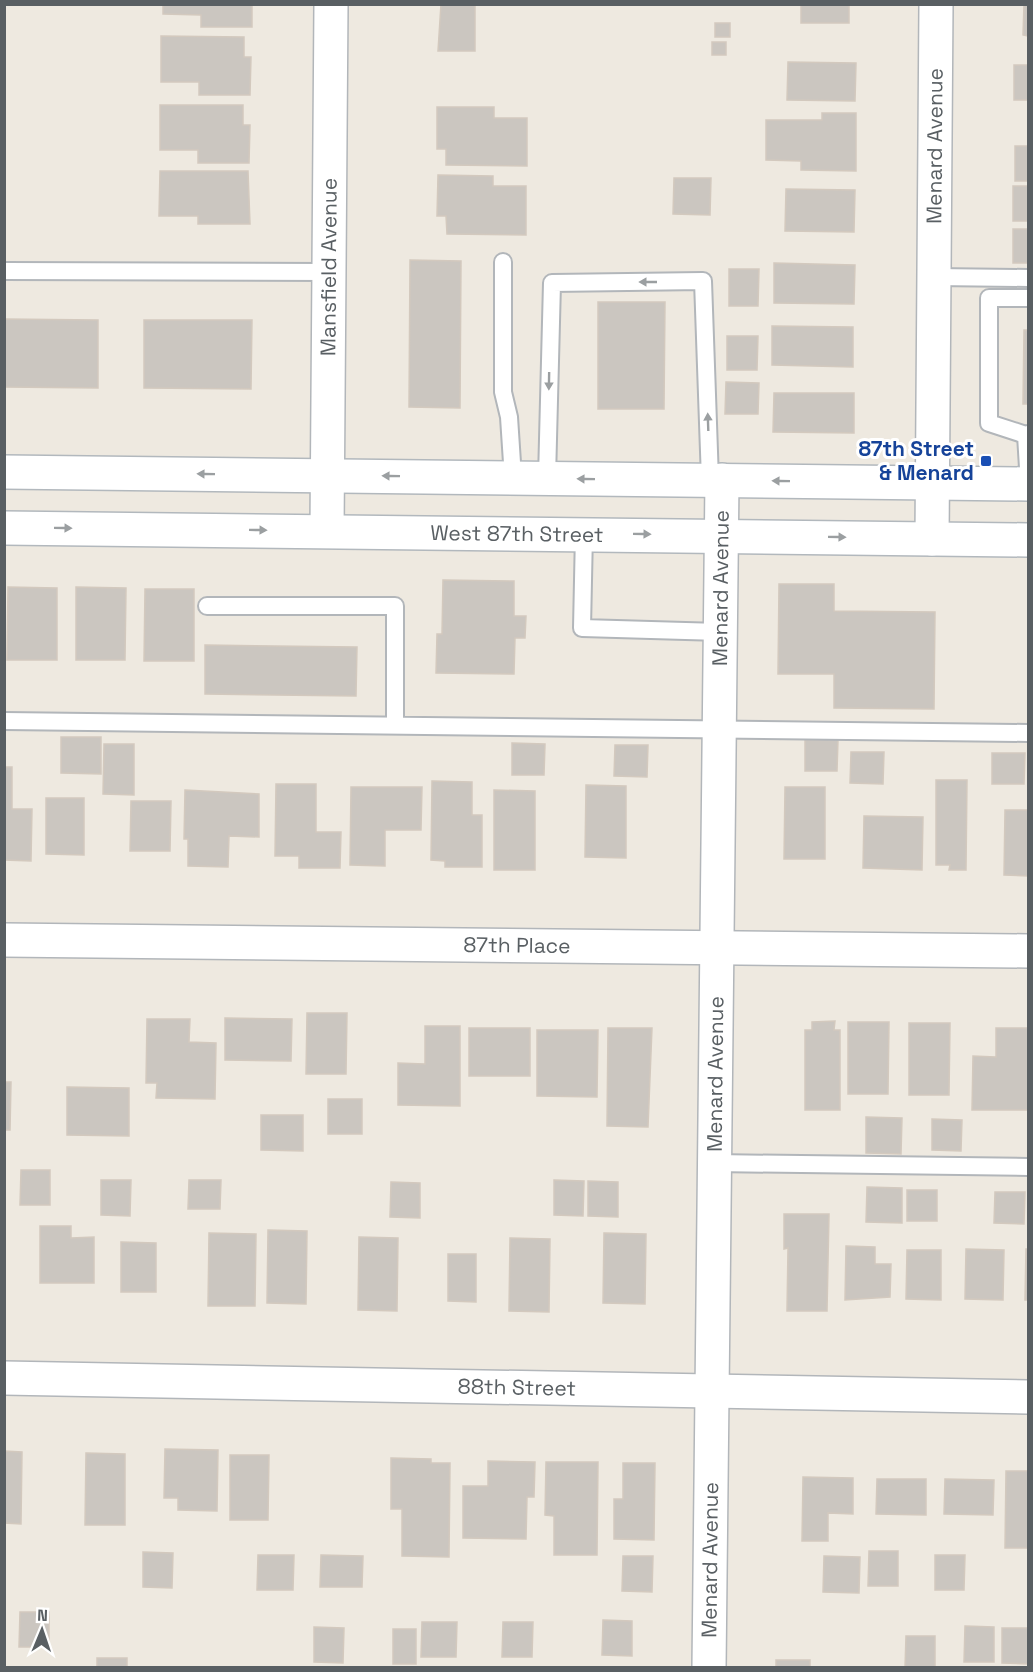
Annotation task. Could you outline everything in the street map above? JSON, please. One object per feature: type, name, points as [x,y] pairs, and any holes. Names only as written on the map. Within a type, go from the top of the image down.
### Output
[{"type":"street","name":"Mansfield Avenue","points":[[327,531],[331,4]]},
{"type":"street","name":"Menard Avenue","points":[[932,539],[936,4]]},
{"type":"street","points":[[4,472],[1029,484]]},
{"type":"street","name":"Menard Avenue","points":[[709,1668],[721,535],[716,480]]},
{"type":"street","name":"West 87th Street","points":[[4,528],[1029,540]]},
{"type":"street","name":"87th Place","points":[[4,940],[1029,951]]},
{"type":"street","name":"88th Street","points":[[4,1378],[712,1393],[1029,1397]]},
{"type":"lane","points":[[503,262],[503,392],[508,417],[513,478]]},
{"type":"lane","points":[[4,271],[329,272]]},
{"type":"lane","points":[[934,277],[1029,278]]},
{"type":"lane","points":[[548,478],[552,283],[703,281],[716,480]]},
{"type":"lane","points":[[1029,298],[989,298],[989,423],[1027,434],[1029,468]]},
{"type":"lane","points":[[584,533],[582,628],[720,632]]},
{"type":"lane","points":[[207,606],[395,606],[395,725]]},
{"type":"lane","points":[[4,720],[1029,733]]},
{"type":"lane","points":[[714,1163],[1029,1167]]},
{"type":"building","points":[[163,4],[252,4],[252,27],[201,27],[201,15],[163,14]]},
{"type":"building","points":[[441,4],[475,4],[475,51],[438,51]]},
{"type":"building","points":[[801,4],[849,4],[849,23],[801,23]]},
{"type":"building","points":[[1024,4],[1028,4],[1028,36],[1023,35]]},
{"type":"building","points":[[715,23],[730,23],[730,37],[715,37]]},
{"type":"building","points":[[161,36],[244,37],[244,57],[251,57],[250,95],[199,95],[199,82],[161,82]]},
{"type":"building","points":[[712,42],[726,42],[726,55],[712,55]]},
{"type":"building","points":[[788,62],[856,63],[855,101],[787,100]]},
{"type":"building","points":[[1014,65],[1028,65],[1028,100],[1014,100]]},
{"type":"building","points":[[160,105],[243,105],[243,125],[250,125],[249,163],[198,163],[198,150],[160,150]]},
{"type":"building","points":[[437,107],[494,107],[494,118],[527,118],[527,166],[446,165],[446,149],[437,149]]},
{"type":"building","points":[[822,113],[856,113],[856,171],[801,170],[801,161],[766,160],[766,120],[822,120]]},
{"type":"building","points":[[1015,146],[1028,146],[1028,181],[1015,181]]},
{"type":"building","points":[[160,171],[248,171],[250,224],[198,224],[198,216],[159,216]]},
{"type":"building","points":[[438,175],[493,176],[493,186],[526,186],[526,235],[447,234],[446,216],[437,216]]},
{"type":"building","points":[[674,178],[711,178],[710,215],[673,214]]},
{"type":"building","points":[[1013,186],[1028,186],[1028,221],[1013,221]]},
{"type":"building","points":[[786,189],[855,190],[854,232],[785,231]]},
{"type":"building","points":[[1013,229],[1028,229],[1028,263],[1013,263]]},
{"type":"building","points":[[410,260],[461,261],[460,408],[409,407]]},
{"type":"building","points":[[774,263],[855,265],[854,304],[774,303]]},
{"type":"building","points":[[729,269],[759,269],[758,306],[729,306]]},
{"type":"building","points":[[598,302],[665,302],[664,409],[598,409]]},
{"type":"building","points":[[4,319],[98,320],[98,388],[4,387]]},
{"type":"building","points":[[144,320],[252,320],[251,389],[144,388]]},
{"type":"building","points":[[772,326],[853,327],[853,367],[772,365]]},
{"type":"building","points":[[1024,330],[1028,330],[1028,404],[1023,404]]},
{"type":"building","points":[[727,336],[758,336],[757,370],[727,370]]},
{"type":"building","points":[[726,382],[759,383],[758,414],[725,414]]},
{"type":"building","points":[[774,393],[854,393],[854,433],[773,432]]},
{"type":"building","points":[[443,580],[514,581],[514,616],[526,616],[525,638],[515,638],[514,674],[436,673],[437,634],[442,634]]},
{"type":"building","points":[[779,584],[834,584],[834,611],[935,612],[934,709],[834,708],[834,674],[778,674]]},
{"type":"building","points":[[8,587],[57,588],[57,660],[7,660]]},
{"type":"building","points":[[76,587],[126,588],[125,660],[76,660]]},
{"type":"building","points":[[145,589],[194,589],[194,661],[144,661]]},
{"type":"building","points":[[205,645],[357,647],[356,696],[205,694]]},
{"type":"building","points":[[61,737],[101,737],[101,774],[61,773]]},
{"type":"building","points":[[805,740],[838,740],[837,771],[805,771]]},
{"type":"building","points":[[512,743],[545,744],[544,775],[512,775]]},
{"type":"building","points":[[104,744],[134,744],[134,795],[103,794]]},
{"type":"building","points":[[615,745],[648,745],[647,777],[614,776]]},
{"type":"building","points":[[851,752],[884,752],[883,784],[850,783]]},
{"type":"building","points":[[992,753],[1025,753],[1024,784],[992,784]]},
{"type":"building","points":[[4,767],[12,767],[12,809],[32,809],[31,861],[4,860]]},
{"type":"building","points":[[936,780],[967,780],[966,870],[949,870],[950,865],[936,865]]},
{"type":"building","points":[[432,781],[472,782],[472,815],[482,815],[482,867],[445,867],[445,861],[431,860]]},
{"type":"building","points":[[276,784],[316,784],[316,832],[341,832],[340,868],[299,868],[299,856],[275,856]]},
{"type":"building","points":[[586,785],[626,786],[626,858],[585,857]]},
{"type":"building","points":[[351,787],[422,787],[421,830],[385,830],[385,866],[350,865]]},
{"type":"building","points":[[785,787],[825,787],[825,859],[784,859]]},
{"type":"building","points":[[185,790],[259,794],[259,837],[229,836],[228,867],[188,866],[188,839],[184,839]]},
{"type":"building","points":[[494,790],[535,791],[535,870],[494,870]]},
{"type":"building","points":[[46,798],[84,798],[84,855],[46,854]]},
{"type":"building","points":[[131,801],[171,801],[170,851],[130,851]]},
{"type":"building","points":[[1005,810],[1028,810],[1028,876],[1004,875]]},
{"type":"building","points":[[864,816],[923,817],[922,870],[863,868]]},
{"type":"building","points":[[307,1013],[347,1013],[346,1074],[306,1074]]},
{"type":"building","points":[[225,1018],[292,1019],[291,1061],[225,1060]]},
{"type":"building","points":[[147,1019],[190,1019],[189,1042],[216,1043],[215,1099],[156,1098],[157,1083],[146,1083]]},
{"type":"building","points":[[835,1021],[834,1030],[840,1030],[840,1110],[805,1110],[805,1030],[812,1030],[812,1022]]},
{"type":"building","points":[[848,1022],[889,1022],[888,1094],[848,1094]]},
{"type":"building","points":[[909,1023],[950,1023],[949,1095],[909,1095]]},
{"type":"building","points":[[425,1026],[460,1026],[460,1106],[398,1105],[398,1063],[425,1064]]},
{"type":"building","points":[[469,1028],[530,1028],[530,1076],[469,1076]]},
{"type":"building","points":[[608,1028],[652,1028],[648,1127],[607,1126]]},
{"type":"building","points":[[996,1028],[1028,1028],[1028,1110],[972,1110],[973,1056],[996,1057]]},
{"type":"building","points":[[537,1030],[598,1030],[597,1097],[537,1096]]},
{"type":"building","points":[[4,1082],[11,1082],[10,1130],[4,1130]]},
{"type":"building","points":[[67,1087],[129,1088],[129,1136],[67,1135]]},
{"type":"building","points":[[328,1099],[362,1099],[362,1134],[328,1134]]},
{"type":"building","points":[[261,1115],[303,1115],[303,1151],[261,1150]]},
{"type":"building","points":[[866,1117],[902,1118],[901,1154],[866,1153]]},
{"type":"building","points":[[932,1119],[962,1120],[961,1151],[932,1150]]},
{"type":"building","points":[[21,1170],[50,1170],[50,1205],[20,1205]]},
{"type":"building","points":[[101,1180],[131,1180],[130,1216],[101,1215]]},
{"type":"building","points":[[189,1180],[221,1180],[220,1209],[188,1209]]},
{"type":"building","points":[[554,1180],[584,1181],[583,1216],[554,1215]]},
{"type":"building","points":[[588,1181],[618,1182],[618,1217],[588,1216]]},
{"type":"building","points":[[391,1182],[420,1183],[420,1218],[390,1217]]},
{"type":"building","points":[[867,1187],[902,1188],[902,1223],[866,1222]]},
{"type":"building","points":[[907,1190],[937,1190],[937,1221],[907,1221]]},
{"type":"building","points":[[995,1192],[1025,1192],[1024,1224],[994,1223]]},
{"type":"building","points":[[784,1214],[829,1214],[827,1311],[787,1311],[788,1248],[784,1249]]},
{"type":"building","points":[[40,1226],[71,1226],[71,1238],[94,1237],[94,1283],[40,1283]]},
{"type":"building","points":[[268,1230],[307,1231],[306,1304],[267,1303]]},
{"type":"building","points":[[209,1233],[256,1234],[255,1306],[208,1306]]},
{"type":"building","points":[[604,1233],[646,1234],[645,1304],[603,1303]]},
{"type":"building","points":[[359,1237],[398,1238],[397,1311],[358,1310]]},
{"type":"building","points":[[510,1238],[550,1239],[549,1312],[509,1311]]},
{"type":"building","points":[[121,1242],[156,1243],[156,1292],[121,1292]]},
{"type":"building","points":[[846,1246],[875,1247],[875,1264],[891,1264],[890,1297],[845,1300]]},
{"type":"building","points":[[966,1249],[1004,1250],[1003,1300],[965,1299]]},
{"type":"building","points":[[1026,1249],[1028,1249],[1028,1300],[1025,1300]]},
{"type":"building","points":[[907,1250],[941,1250],[941,1300],[906,1299]]},
{"type":"building","points":[[448,1254],[476,1254],[476,1302],[448,1301]]},
{"type":"building","points":[[165,1449],[218,1450],[217,1511],[178,1510],[178,1498],[164,1498]]},
{"type":"building","points":[[4,1451],[22,1452],[21,1524],[4,1523]]},
{"type":"building","points":[[86,1453],[125,1454],[125,1525],[85,1525]]},
{"type":"building","points":[[230,1455],[269,1455],[268,1520],[230,1520]]},
{"type":"building","points":[[391,1458],[431,1459],[431,1463],[450,1463],[449,1557],[402,1556],[402,1509],[391,1509]]},
{"type":"building","points":[[488,1461],[535,1462],[534,1497],[527,1497],[526,1539],[463,1538],[463,1486],[488,1486]]},
{"type":"building","points":[[546,1462],[598,1462],[597,1555],[554,1555],[554,1516],[545,1515]]},
{"type":"building","points":[[623,1463],[655,1463],[654,1540],[614,1539],[614,1499],[623,1499]]},
{"type":"building","points":[[1006,1471],[1028,1471],[1028,1548],[1005,1548]]},
{"type":"building","points":[[803,1477],[853,1478],[853,1514],[828,1513],[828,1541],[802,1541]]},
{"type":"building","points":[[877,1479],[926,1479],[926,1515],[876,1514]]},
{"type":"building","points":[[945,1479],[994,1480],[993,1515],[944,1514]]},
{"type":"building","points":[[869,1551],[898,1551],[898,1586],[868,1586]]},
{"type":"building","points":[[143,1552],[173,1553],[172,1588],[143,1587]]},
{"type":"building","points":[[258,1555],[294,1555],[293,1590],[257,1590]]},
{"type":"building","points":[[321,1555],[363,1556],[362,1587],[320,1587]]},
{"type":"building","points":[[935,1555],[965,1555],[964,1590],[935,1590]]},
{"type":"building","points":[[623,1556],[653,1556],[652,1592],[622,1591]]},
{"type":"building","points":[[824,1556],[860,1557],[859,1593],[823,1592]]},
{"type":"building","points":[[20,1612],[49,1612],[49,1647],[19,1647]]},
{"type":"building","points":[[603,1620],[632,1621],[632,1656],[602,1655]]},
{"type":"building","points":[[422,1622],[457,1622],[456,1657],[421,1657]]},
{"type":"building","points":[[503,1622],[533,1622],[532,1657],[502,1657]]},
{"type":"building","points":[[965,1626],[994,1627],[994,1662],[964,1662]]},
{"type":"building","points":[[314,1627],[344,1628],[343,1663],[314,1662]]},
{"type":"building","points":[[1002,1628],[1028,1628],[1028,1664],[1002,1663]]},
{"type":"building","points":[[393,1629],[416,1629],[416,1664],[393,1664]]},
{"type":"building","points":[[906,1636],[935,1636],[935,1668],[905,1668]]},
{"type":"building","points":[[97,1658],[127,1658],[127,1668],[97,1668]]},
{"type":"building","points":[[776,1660],[810,1660],[810,1668],[776,1668]]},
{"type":"place","name":"87th Street & Menard","points":[[986,461]]}]
